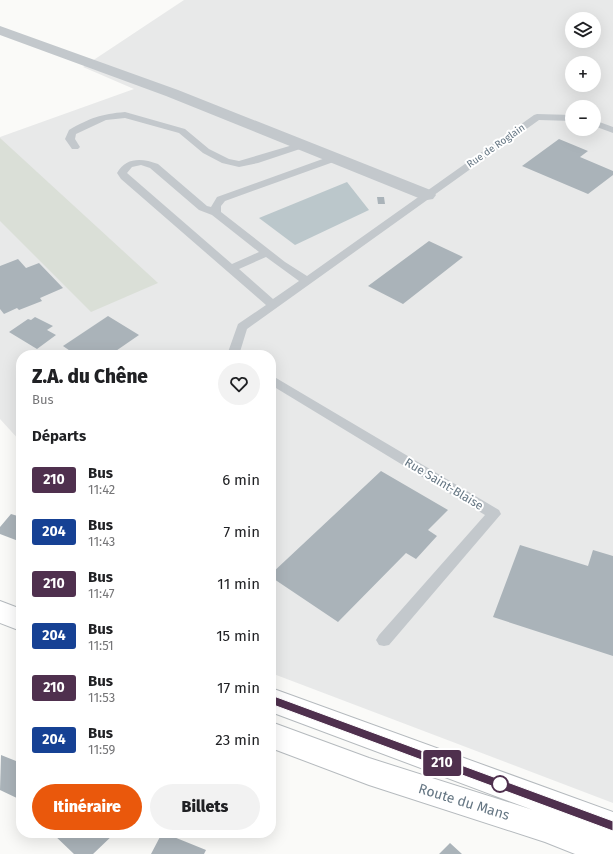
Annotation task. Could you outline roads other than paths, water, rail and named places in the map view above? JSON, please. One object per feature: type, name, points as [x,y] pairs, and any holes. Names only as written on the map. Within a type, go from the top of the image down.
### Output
[{"type":"main road","name":"Route du Mans","points":[[276,702],[613,826]]},
{"type":"main road","name":"Route du Mans","points":[[276,737],[314,753],[432,793],[536,825],[612,854]]},
{"type":"street","points":[[0,30],[172,92],[427,195]]},
{"type":"lane","points":[[75,147],[70,139],[72,132],[104,117],[125,115],[182,131],[206,151],[226,161],[239,164],[254,161],[303,145]]},
{"type":"lane","name":"Rue de Roglain","points":[[427,195],[537,117],[565,118]]},
{"type":"lane","points":[[601,126],[613,130]]},
{"type":"lane","points":[[216,213],[216,206],[221,199],[334,158]]},
{"type":"lane","points":[[273,305],[125,177],[122,173],[124,168],[132,163],[138,162],[150,164],[203,208],[216,213],[286,268],[308,281]]},
{"type":"lane","points":[[235,350],[242,327],[427,195]]},
{"type":"lane","points":[[230,269],[266,253]]},
{"type":"lane","name":"Rue Saint-Blaise","points":[[276,382],[494,514],[384,640]]}]
